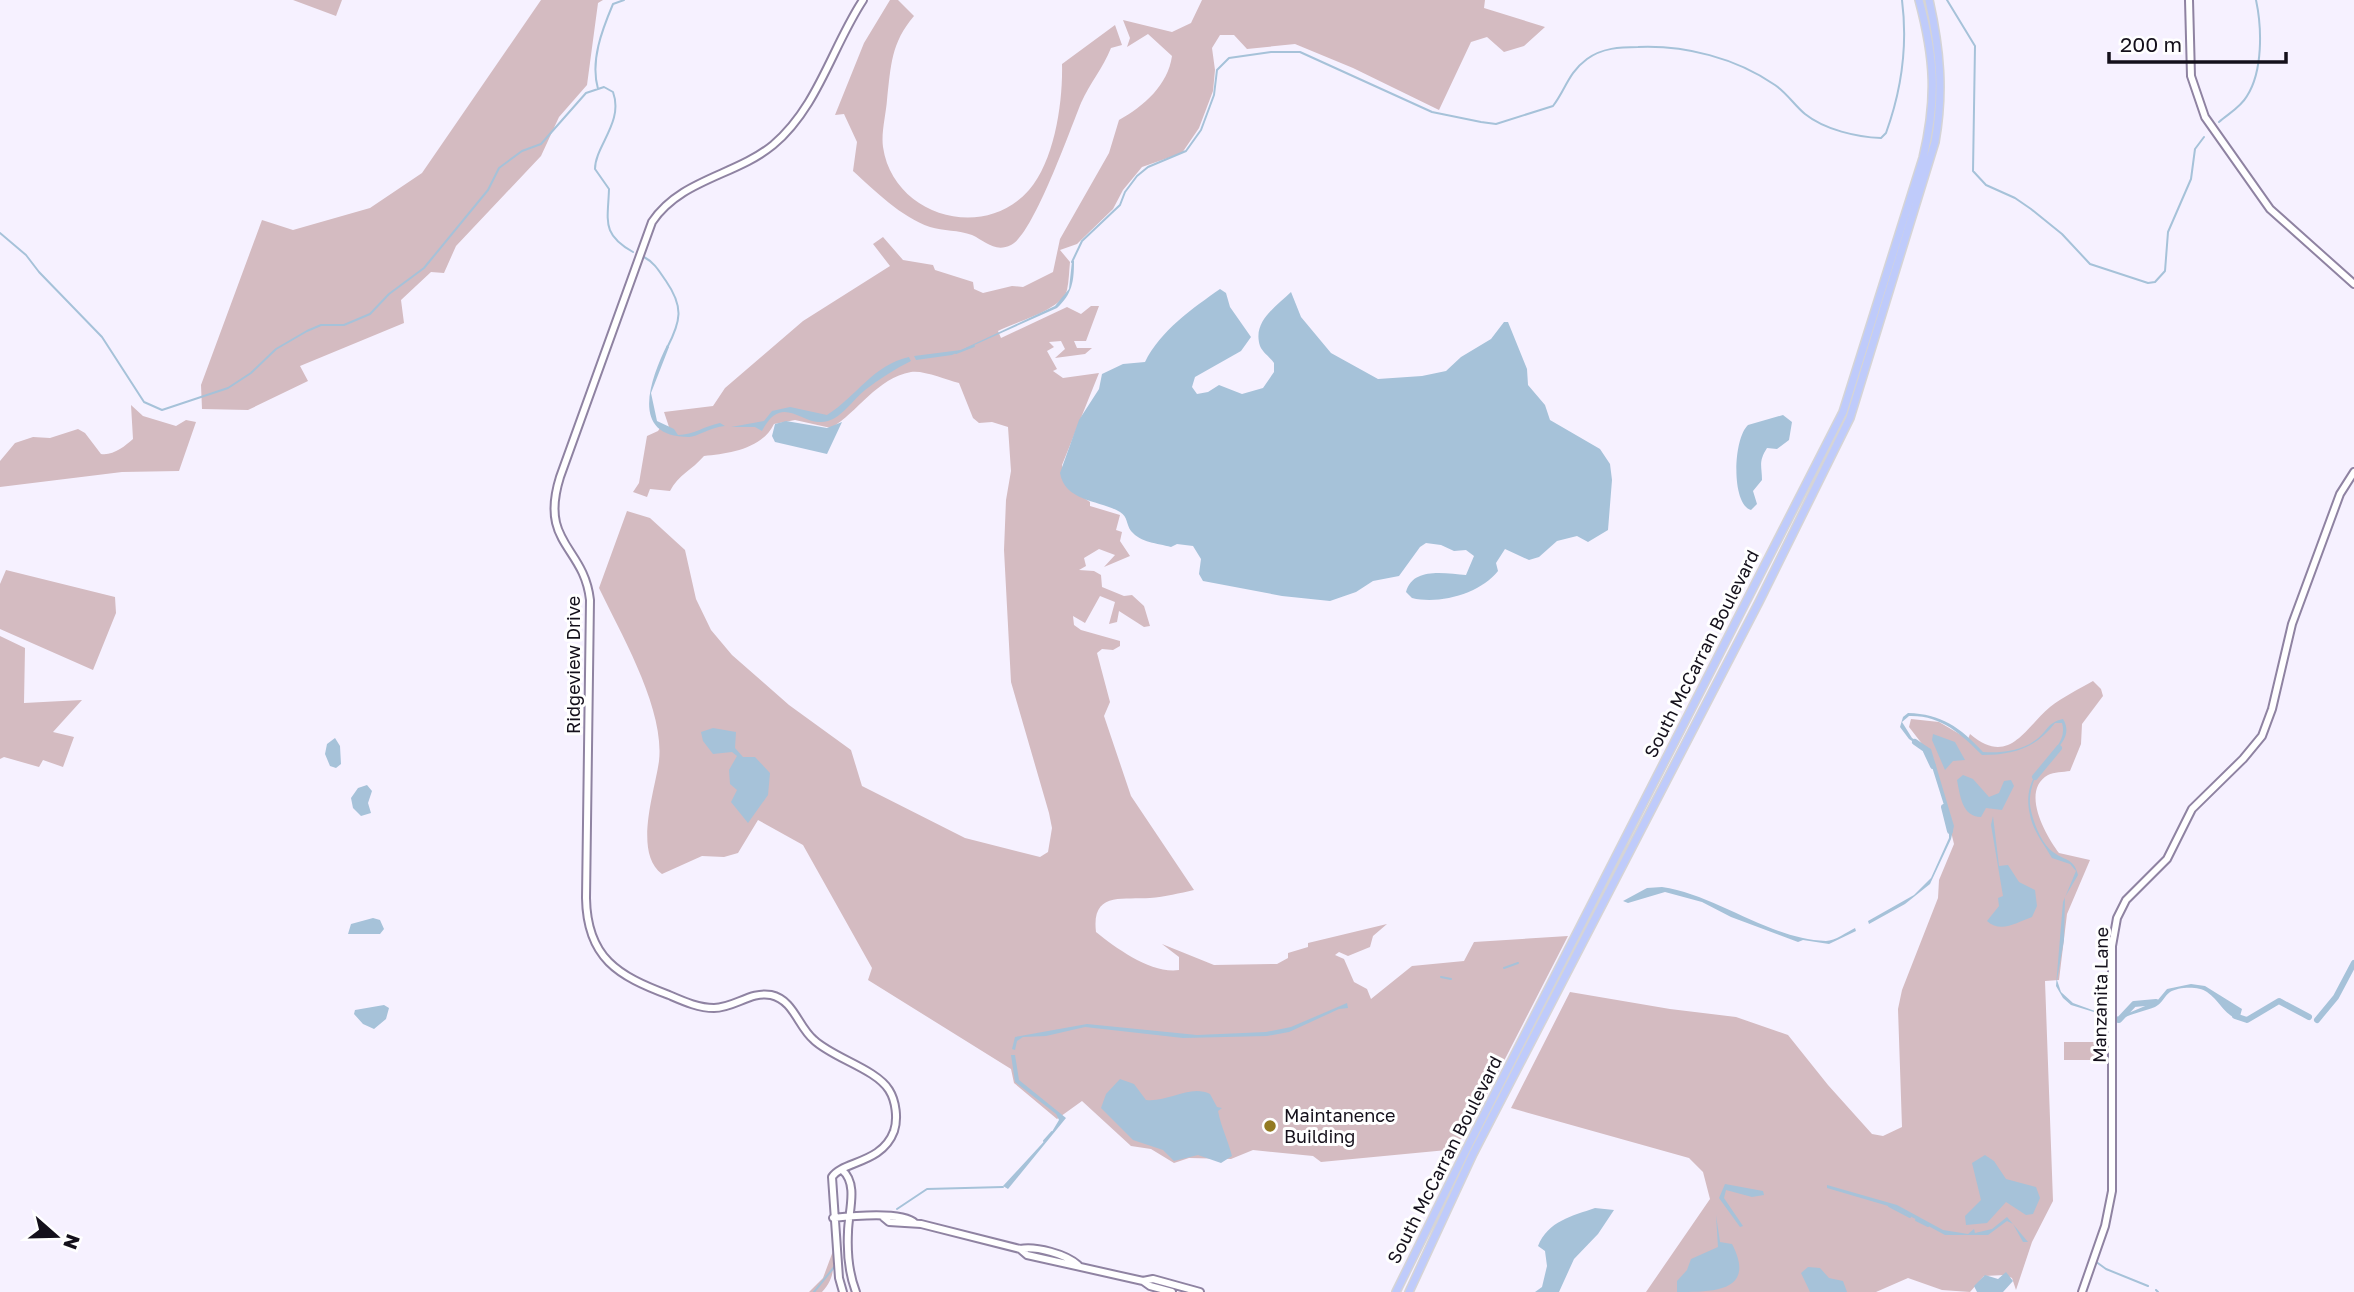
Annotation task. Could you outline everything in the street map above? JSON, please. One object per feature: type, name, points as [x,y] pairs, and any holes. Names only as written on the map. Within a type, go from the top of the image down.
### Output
[{"type":"main road","name":"South McCarran Boulevard","points":[[1396,1292],[1843,412],[1919,171],[1931,119],[1934,69],[1919,0]]},
{"type":"main road","name":"South McCarran Boulevard","points":[[1409,1292],[1472,1154],[1759,602],[1850,418],[1929,166],[1938,122],[1941,64],[1929,0]]},
{"type":"street","name":"Ridgeview Drive","points":[[842,1170],[873,1156],[891,1137],[896,1120],[894,1102],[884,1084],[818,1044],[788,1004],[776,997],[759,995],[722,1008],[699,1006],[627,978],[607,961],[593,941],[586,898],[590,600],[584,576],[557,532],[553,507],[560,477],[652,222],[680,194],[764,151],[785,133],[824,78],[863,0]]},
{"type":"street","points":[[2189,0],[2191,76],[2205,117],[2270,209],[2354,285]]},
{"type":"street","name":"Manzanita Lane","points":[[2082,1292],[2108,1213],[2113,1180],[2113,939],[2120,911],[2135,889],[2167,859],[2192,809],[2244,759],[2262,736],[2272,709],[2292,624],[2336,502],[2354,472]]},
{"type":"street","points":[[843,1292],[831,1181],[834,1174],[842,1170],[850,1184],[850,1265],[856,1292]]},
{"type":"street","points":[[833,1217],[883,1217],[889,1222],[907,1225],[915,1223],[1020,1249],[1027,1255],[1066,1265],[1078,1265],[1143,1281],[1150,1286],[1172,1292]]},
{"type":"street","points":[[1143,1281],[1153,1279],[1200,1292]]},
{"type":"shaded area","points":[[293,0],[342,0],[336,16]]},
{"type":"shaded area","points":[[541,0],[603,0],[598,3],[587,85],[559,117],[541,156],[456,246],[444,273],[431,272],[401,300],[404,323],[300,366],[308,381],[248,410],[202,409],[201,385],[262,220],[293,230],[370,208],[422,173]]},
{"type":"shaded area","points":[[890,0],[898,0],[914,16],[896,45],[891,65],[883,130],[883,147],[890,171],[904,190],[922,205],[943,214],[966,217],[989,215],[1010,206],[1029,190],[1045,163],[1056,130],[1062,64],[1115,25],[1122,45],[1111,48],[1088,89],[1040,203],[1020,237],[1011,245],[995,247],[967,233],[919,223],[889,203],[853,171],[857,142],[844,114],[835,115],[864,43]]},
{"type":"shaded area","points":[[1202,0],[1485,0],[1484,8],[1545,27],[1524,46],[1504,52],[1487,37],[1471,42],[1439,110],[1353,68],[1295,44],[1247,49],[1234,35],[1220,35],[1212,48],[1215,70],[1213,91],[1199,128],[1182,153],[1142,167],[1123,190],[1113,209],[1077,244],[1060,250],[1070,262],[1067,290],[1056,304],[998,331],[1001,338],[1067,307],[1081,314],[1091,306],[1099,306],[1086,341],[1074,341],[1077,348],[1092,348],[1085,354],[1055,358],[1065,349],[1061,341],[1049,342],[1054,347],[1047,351],[1057,369],[1053,371],[1063,378],[1099,373],[1062,465],[1067,487],[1090,502],[1090,506],[1120,515],[1116,530],[1122,532],[1120,541],[1130,556],[1104,567],[1115,555],[1099,549],[1084,558],[1086,566],[1079,570],[1094,571],[1101,575],[1102,587],[1124,596],[1132,595],[1144,606],[1150,626],[1144,627],[1119,611],[1117,622],[1109,624],[1115,602],[1100,596],[1085,623],[1073,616],[1074,625],[1081,630],[1120,641],[1120,646],[1113,650],[1102,649],[1097,653],[1110,702],[1104,716],[1131,796],[1194,890],[1156,897],[1111,900],[1099,910],[1096,932],[1124,953],[1146,964],[1179,970],[1179,957],[1162,944],[1214,965],[1277,964],[1288,958],[1288,953],[1308,947],[1308,943],[1387,924],[1373,936],[1370,947],[1348,956],[1339,952],[1335,955],[1344,959],[1354,982],[1367,989],[1371,999],[1412,966],[1464,961],[1474,942],[1568,936],[1466,1135],[1447,1150],[1321,1162],[1313,1156],[1253,1150],[1231,1159],[1189,1158],[1174,1163],[1151,1149],[1131,1146],[1082,1101],[1057,1119],[1014,1083],[1011,1069],[868,980],[872,968],[803,845],[758,820],[738,853],[724,857],[702,856],[662,874],[653,864],[649,852],[648,821],[659,761],[655,718],[639,672],[599,588],[627,511],[650,518],[685,550],[696,599],[711,630],[732,655],[789,705],[851,750],[862,786],[965,838],[1040,857],[1048,852],[1052,828],[1049,813],[1011,682],[1004,550],[1006,500],[1011,471],[1008,427],[992,422],[979,423],[973,418],[959,383],[922,372],[899,375],[878,388],[831,428],[795,420],[774,424],[769,432],[753,445],[734,452],[704,456],[670,491],[650,489],[647,497],[633,492],[639,483],[647,436],[658,431],[662,425],[669,427],[664,412],[713,406],[725,388],[803,321],[890,266],[873,244],[883,237],[903,260],[933,265],[935,270],[973,282],[974,289],[983,293],[1012,286],[1023,287],[1053,272],[1060,239],[1109,153],[1119,120],[1153,94],[1170,67],[1172,56],[1148,34],[1127,47],[1130,38],[1123,20],[1172,32],[1191,23]]},
{"type":"shaded area","points":[[131,405],[143,416],[176,426],[186,420],[196,422],[179,471],[122,472],[0,487],[0,461],[15,443],[33,437],[50,438],[78,429],[85,433],[101,454],[119,450],[133,439]]},
{"type":"shaded area","points":[[6,570],[115,597],[116,613],[93,670],[0,629],[0,584]]},
{"type":"shaded area","points":[[0,636],[25,648],[24,703],[82,700],[53,732],[74,737],[63,767],[43,760],[39,767],[4,757],[0,759]]},
{"type":"shaded area","points":[[2093,681],[2101,689],[2103,696],[2082,724],[2081,744],[2070,771],[2048,775],[2040,782],[2036,792],[2042,825],[2059,853],[2090,860],[2067,914],[2059,980],[2045,981],[2053,1201],[2032,1242],[2016,1290],[2012,1278],[2005,1275],[1984,1276],[1970,1292],[1942,1290],[1908,1278],[1876,1292],[1646,1292],[1710,1199],[1703,1172],[1689,1158],[1511,1108],[1570,992],[1736,1017],[1788,1035],[1872,1134],[1883,1136],[1902,1127],[1898,1009],[1902,990],[1938,898],[1939,880],[1954,844],[1933,758],[1909,727],[1911,719],[1939,722],[1968,739],[1970,734],[1995,747],[2006,746],[2024,734],[2050,707]]},
{"type":"shaded area","points":[[2064,1042],[2097,1042],[2097,1060],[2064,1060]]},
{"type":"shaded area","points":[[833,1251],[833,1268],[829,1283],[822,1292],[809,1292],[823,1278]]},
{"type":"water","points":[[1072,261],[1073,281],[1066,298],[1057,308],[952,355],[916,360],[914,356],[961,350],[1055,306],[1069,289]]},
{"type":"water","points":[[1220,289],[1226,293],[1230,307],[1251,337],[1241,351],[1195,377],[1192,387],[1197,394],[1208,392],[1219,385],[1242,394],[1263,388],[1274,372],[1274,363],[1260,346],[1259,329],[1272,309],[1291,292],[1301,317],[1331,353],[1378,379],[1422,376],[1446,371],[1461,357],[1491,339],[1504,322],[1508,322],[1527,369],[1528,385],[1545,405],[1550,420],[1600,449],[1610,464],[1612,480],[1608,530],[1588,542],[1577,536],[1557,541],[1539,557],[1529,560],[1505,549],[1496,563],[1498,571],[1491,579],[1471,591],[1435,600],[1412,598],[1406,592],[1416,578],[1423,575],[1466,575],[1474,556],[1466,550],[1454,551],[1441,545],[1426,543],[1420,547],[1399,576],[1373,581],[1356,592],[1330,601],[1282,596],[1203,581],[1199,574],[1201,559],[1193,546],[1177,544],[1171,547],[1140,538],[1131,531],[1123,514],[1076,495],[1063,483],[1060,473],[1079,420],[1099,389],[1102,374],[1123,364],[1145,362],[1168,330]]},
{"type":"water","points":[[667,345],[669,347],[651,393],[657,421],[674,429],[678,435],[720,423],[725,426],[689,437],[670,434],[658,427],[651,417],[649,403],[651,389],[655,373]]},
{"type":"water","points":[[909,357],[911,361],[870,386],[843,412],[828,421],[819,422],[786,412],[778,413],[770,419],[762,431],[755,427],[731,427],[764,421],[772,411],[790,407],[827,415],[875,374],[896,361]]},
{"type":"water","points":[[1783,415],[1792,422],[1789,440],[1777,449],[1767,448],[1764,453],[1761,464],[1762,480],[1753,491],[1757,504],[1751,510],[1740,496],[1737,484],[1739,443],[1748,425]]},
{"type":"water","points":[[786,421],[827,428],[842,422],[827,454],[775,442],[772,436],[775,424]]},
{"type":"water","points":[[1908,713],[1940,719],[1958,729],[1983,752],[2018,749],[2037,739],[2051,724],[2063,719],[2066,734],[2064,740],[2044,762],[2059,743],[2063,734],[2062,723],[2055,723],[2040,739],[2023,748],[2004,754],[1982,755],[1941,722],[1909,716],[1902,722],[1912,738],[1931,749],[1954,826],[1951,839],[1930,884],[1905,904],[1869,924],[1868,921],[1914,895],[1931,878],[1949,838],[1949,821],[1927,751],[1909,739],[1900,727],[1903,717]]},
{"type":"water","points":[[713,728],[736,732],[735,748],[743,757],[755,757],[770,773],[768,795],[748,823],[731,802],[737,790],[730,784],[729,770],[737,756],[732,752],[713,754],[703,741],[701,732]]},
{"type":"water","points":[[1933,734],[1955,742],[1965,760],[1953,761],[1945,770],[1932,740]]},
{"type":"water","points":[[335,738],[340,746],[341,764],[336,768],[330,766],[325,754],[327,744]]},
{"type":"water","points":[[2041,767],[2031,790],[2031,809],[2044,843],[2071,863],[2076,870],[2078,875],[2065,896],[2076,871],[2070,864],[2052,858],[2031,821],[2028,798],[2031,783]]},
{"type":"water","points":[[1963,775],[1973,779],[1989,797],[1999,793],[2004,781],[2011,780],[2014,786],[2002,810],[1986,808],[1981,817],[1970,813],[1959,792],[1957,780]]},
{"type":"water","points":[[367,785],[372,791],[368,803],[371,813],[361,816],[353,808],[351,798],[358,788]]},
{"type":"water","points":[[1993,816],[1999,866],[2008,865],[2019,882],[2035,890],[2037,906],[2032,917],[2003,927],[1987,921],[1999,906],[1998,898],[2003,896],[1991,825]]},
{"type":"water","points":[[1662,887],[1703,899],[1784,933],[1805,938],[1830,941],[1855,928],[1856,931],[1829,944],[1803,940],[1798,942],[1731,917],[1702,902],[1665,892],[1628,903],[1623,901],[1647,888]]},
{"type":"water","points":[[2065,897],[2064,940],[2057,980],[2061,992],[2073,1003],[2119,1017],[2157,1001],[2167,989],[2191,984],[2205,986],[2242,1009],[2239,1020],[2207,992],[2194,988],[2174,990],[2155,1007],[2120,1020],[2071,1005],[2056,986]]},
{"type":"water","points":[[373,918],[380,920],[384,929],[380,934],[348,934],[351,924]]},
{"type":"water","points":[[1347,1003],[1348,1008],[1339,1009],[1289,1032],[1267,1036],[1183,1038],[1085,1027],[1046,1036],[1023,1037],[1017,1041],[1015,1050],[1012,1049],[1015,1037],[1087,1024],[1197,1035],[1266,1032],[1291,1027]]},
{"type":"water","points":[[384,1005],[389,1008],[386,1019],[374,1029],[363,1024],[354,1014],[355,1010]]},
{"type":"water","points":[[1011,1055],[1015,1055],[1019,1080],[1066,1118],[1008,1189],[1003,1186],[1050,1135],[1059,1120],[1056,1114],[1015,1082]]},
{"type":"water","points":[[1120,1079],[1134,1084],[1146,1100],[1195,1091],[1210,1094],[1217,1107],[1222,1108],[1218,1111],[1232,1156],[1221,1163],[1198,1155],[1174,1161],[1163,1150],[1133,1140],[1101,1108],[1106,1094]]},
{"type":"water","points":[[1985,1155],[1994,1161],[2006,1179],[2036,1187],[2040,1198],[2033,1214],[2026,1215],[2006,1202],[1987,1223],[1966,1225],[1965,1216],[1981,1200],[1972,1163]]},
{"type":"water","points":[[1725,1184],[1763,1191],[1764,1195],[1752,1197],[1726,1190],[1724,1198],[1743,1226],[1740,1227],[1719,1198]]},
{"type":"water","points":[[1827,1185],[1897,1205],[1943,1230],[1968,1234],[1974,1229],[1975,1233],[1992,1229],[2007,1217],[2013,1224],[2007,1221],[1988,1235],[1945,1235],[1895,1208],[1827,1188]]},
{"type":"water","points":[[1595,1208],[1614,1210],[1598,1234],[1574,1259],[1559,1292],[1535,1292],[1542,1287],[1547,1266],[1545,1251],[1538,1246],[1542,1238],[1554,1225]]},
{"type":"water","points":[[1716,1215],[1720,1242],[1732,1244],[1738,1260],[1739,1272],[1735,1280],[1717,1289],[1677,1292],[1677,1281],[1687,1270],[1691,1259],[1718,1247]]},
{"type":"water","points":[[2013,1224],[2028,1242],[2023,1242]]},
{"type":"water","points":[[1808,1267],[1820,1268],[1829,1278],[1843,1281],[1847,1292],[1810,1292],[1801,1273]]},
{"type":"water","points":[[2006,1272],[2013,1281],[2003,1292],[1977,1292],[1974,1286],[1985,1275],[1998,1279]]},
{"type":"waterway","points":[[598,89],[595,68],[601,35],[613,4],[624,0]]},
{"type":"waterway","points":[[1072,262],[1082,241],[1120,205],[1125,192],[1137,176],[1148,167],[1186,151],[1201,130],[1214,95],[1217,70],[1229,58],[1271,52],[1300,52],[1432,112],[1496,124],[1553,106],[1576,70],[1599,52],[1625,47],[1674,48],[1710,55],[1744,67],[1779,88],[1805,114],[1822,124],[1852,134],[1881,138],[1886,133],[1892,117],[1900,84],[1904,51],[1902,0]]},
{"type":"waterway","points":[[1947,0],[1975,46],[1973,171],[1986,185],[2015,198],[2031,209],[2062,234],[2090,264],[2148,283],[2155,282],[2165,271],[2168,232],[2191,179],[2195,149],[2204,137]]},
{"type":"waterway","points":[[2219,122],[2244,100],[2256,74],[2260,36],[2256,0]]},
{"type":"waterway","points":[[0,233],[26,255],[102,337],[144,402],[162,410],[228,388],[251,373],[276,349],[307,331],[321,325],[344,325],[370,314],[389,294],[424,268],[488,190],[499,168],[522,151],[541,144],[586,93],[604,87],[613,92],[615,113],[599,151],[595,169],[609,189],[608,218],[611,233],[633,252]]},
{"type":"waterway","points":[[644,257],[661,274],[676,299],[678,322],[667,348]]},
{"type":"waterway","points":[[956,353],[974,346]]},
{"type":"waterway","points":[[1915,742],[1925,749],[1933,766]]},
{"type":"waterway","points":[[2035,777],[2059,748]]},
{"type":"waterway","points":[[1944,807],[1950,831]]},
{"type":"waterway","points":[[1504,968],[1518,963]]},
{"type":"waterway","points":[[2317,1020],[2336,997],[2354,963]]},
{"type":"waterway","points":[[1441,977],[1451,979]]},
{"type":"waterway","points":[[2235,1016],[2247,1020],[2279,1001],[2309,1017]]},
{"type":"waterway","points":[[2109,1018],[2119,1020],[2134,1004],[2156,1002]]},
{"type":"waterway","points":[[1044,1141],[1052,1132]]},
{"type":"waterway","points":[[897,1209],[927,1189],[1003,1187]]},
{"type":"waterway","points":[[1889,1206],[1910,1217]]},
{"type":"waterway","points":[[1916,1220],[1928,1226]]},
{"type":"waterway","points":[[2095,1261],[2106,1269],[2148,1286]]},
{"type":"waterway","points":[[814,1292],[835,1266]]},
{"type":"place","name":"Maintanence Building","points":[[1270,1126]]}]
